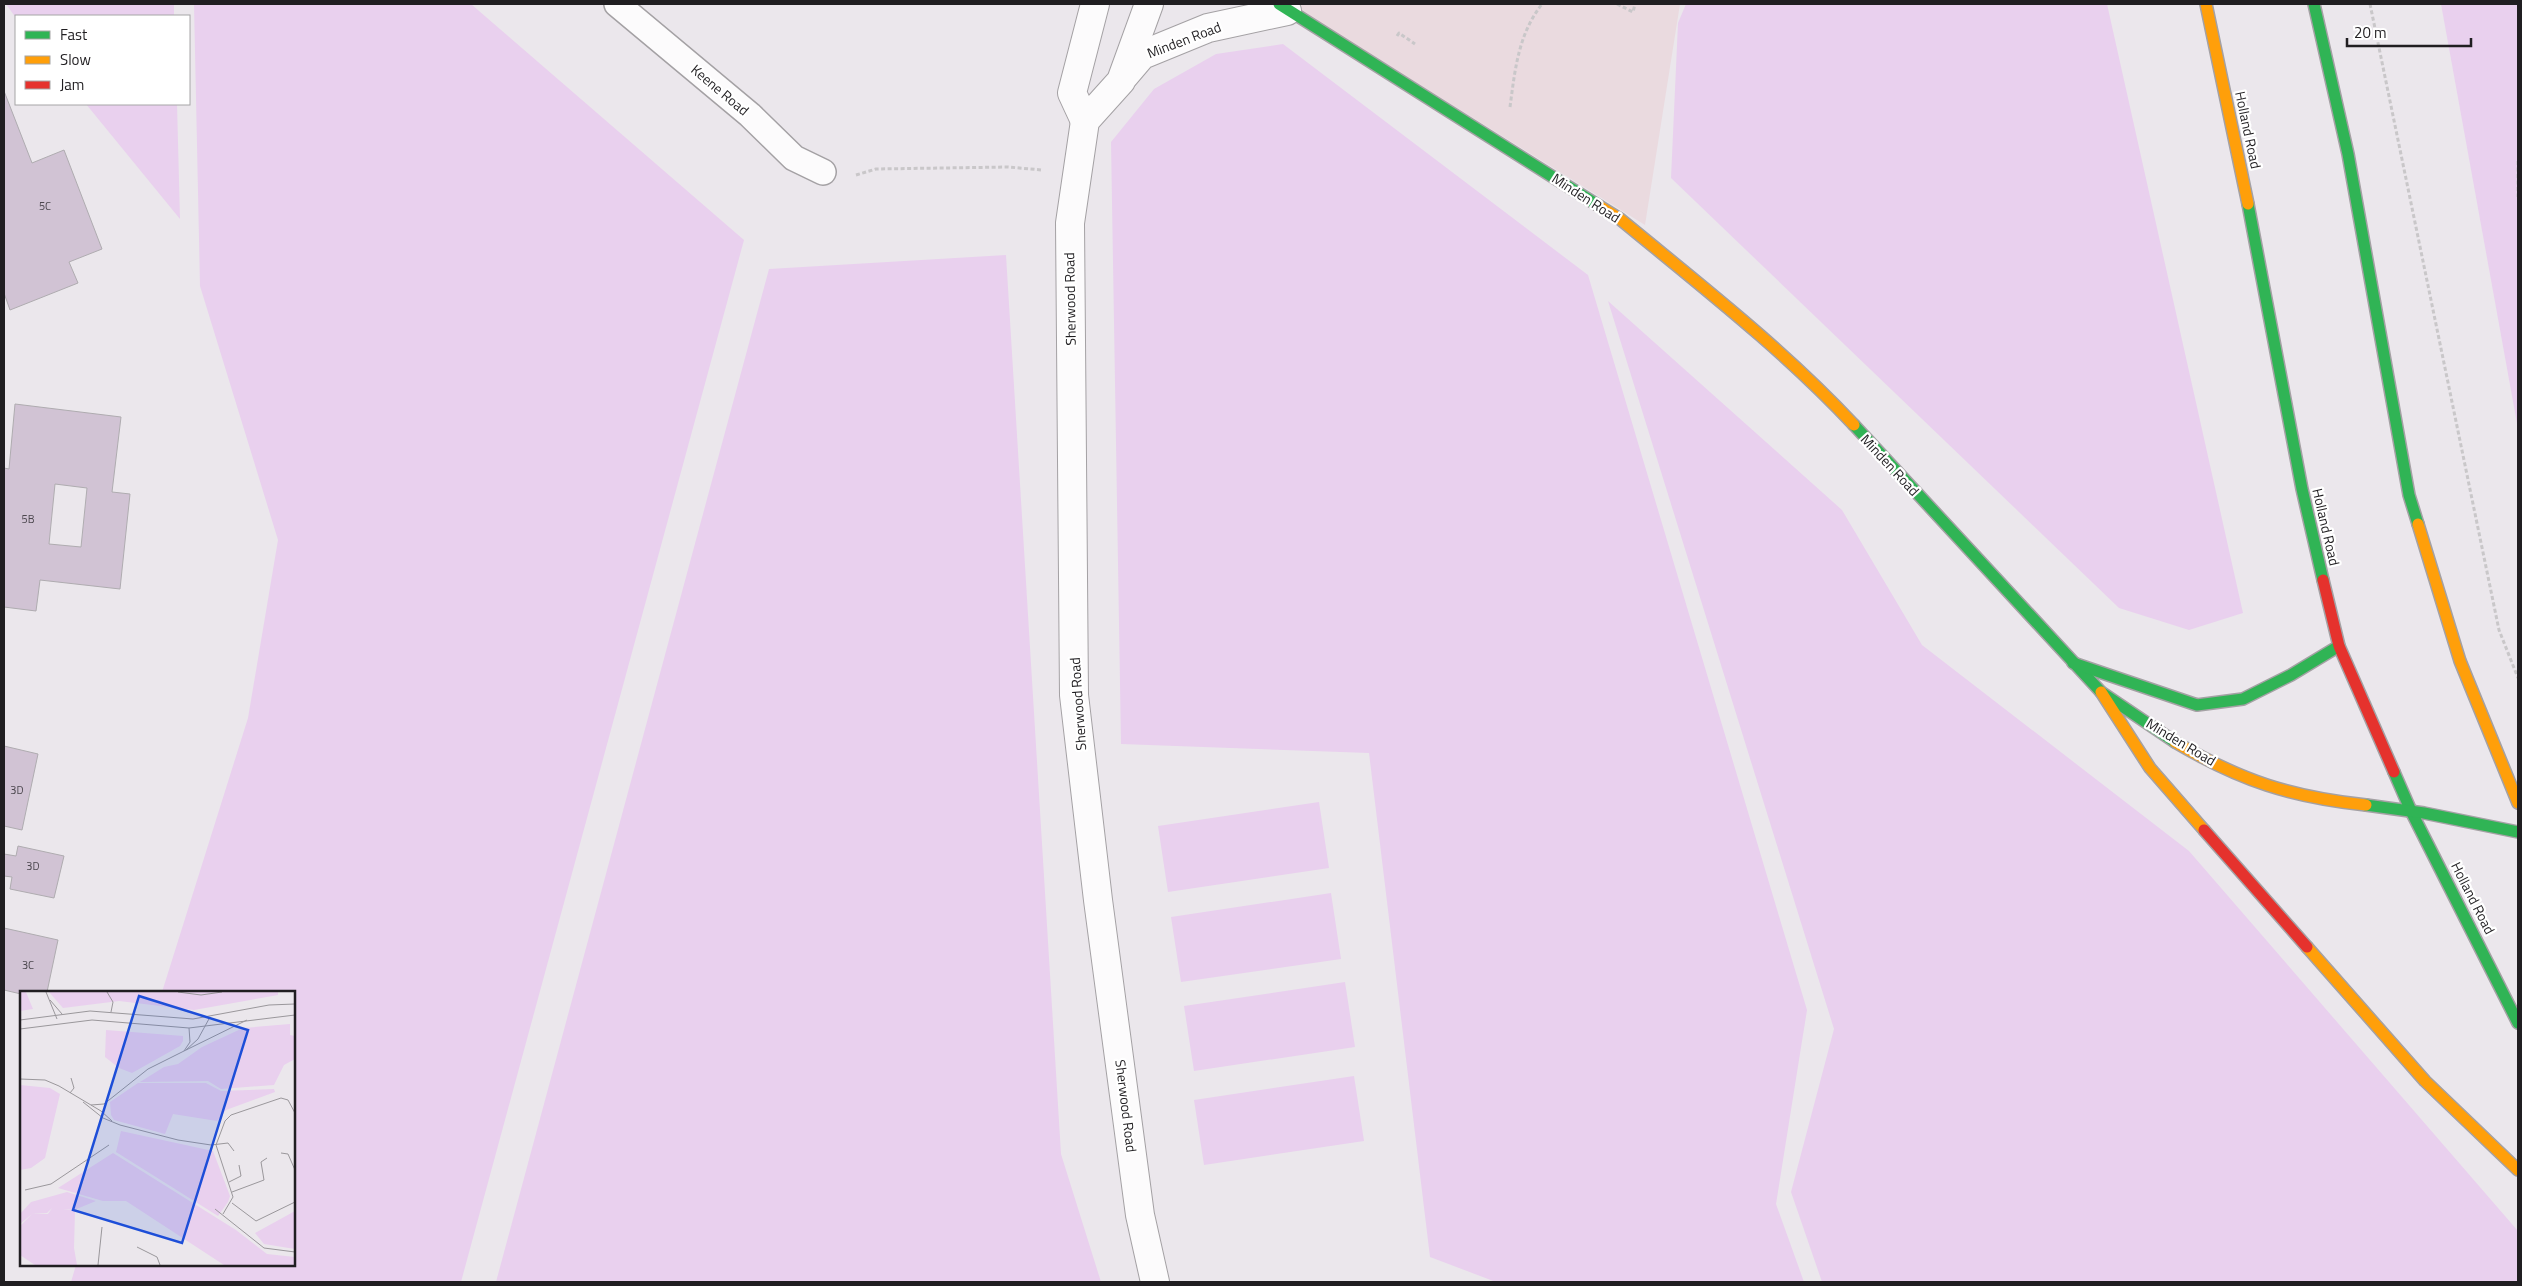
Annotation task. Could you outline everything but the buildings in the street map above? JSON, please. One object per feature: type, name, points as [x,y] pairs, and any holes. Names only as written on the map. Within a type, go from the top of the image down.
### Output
[{"type":"main road","name":"Holland Road","points":[[2206,4],[2266,288],[2302,490],[2339,646],[2372,726],[2394,768],[2411,811],[2518,1023]]},
{"type":"main road","points":[[2314,4],[2348,154],[2409,495],[2460,661],[2518,803]]},
{"type":"main road","name":"Minden Road","points":[[1277,6],[1620,219],[1772,345],[1825,394],[2101,692],[2184,746],[2251,782],[2306,797],[2411,811],[2518,832]]},
{"type":"main road","points":[[2073,663],[2197,705],[2243,699],[2292,675],[2339,646]]},
{"type":"main road","points":[[2101,692],[2150,768],[2425,1081],[2518,1170]]},
{"type":"street","points":[[1095,4],[1072,93],[1085,121],[1121,81],[1148,4]]},
{"type":"street","name":"Minden Road","points":[[1121,81],[1142,55],[1208,28],[1277,6]]},
{"type":"street","name":"Sherwood Road","points":[[1085,121],[1070,222],[1074,695],[1095,880],[1140,1215],[1155,1282]]},
{"type":"lane","name":"Keene Road","points":[[618,4],[750,115],[794,158],[824,172]]},
{"type":"path","points":[[1502,105],[1509,110],[1520,44],[1532,17],[1542,4]]},
{"type":"path","points":[[1617,4],[1633,12],[1635,4]]},
{"type":"path","points":[[2370,4],[2499,630],[2518,678]]},
{"type":"path","points":[[1376,66],[1399,33],[1423,50]]},
{"type":"path","points":[[2518,161],[2518,197]]},
{"type":"shaded area","points":[[6,4],[174,4],[174,15],[15,15],[15,17]]},
{"type":"shaded area","points":[[194,4],[471,4],[744,240],[461,1282],[71,1282],[76,1266],[295,1266],[295,991],[162,991],[248,718],[278,540],[200,286]]},
{"type":"shaded area","points":[[1290,4],[1680,4],[1645,225]]},
{"type":"shaded area","points":[[1686,4],[2107,4],[2243,613],[2189,630],[2119,608],[1671,178],[1678,23]]},
{"type":"shaded area","points":[[2441,4],[2518,4],[2518,429]]},
{"type":"shaded area","points":[[1283,44],[1588,275],[1807,1010],[1776,1204],[1804,1282],[1496,1282],[1430,1257],[1369,753],[1121,744],[1111,142],[1154,89],[1216,54]]},
{"type":"shaded area","points":[[87,105],[177,105],[180,219]]},
{"type":"shaded area","points":[[1006,255],[1061,1154],[1101,1282],[496,1282],[769,269]]},
{"type":"shaded area","points":[[1608,301],[1842,510],[1922,645],[2189,851],[2518,1231],[2518,1282],[1822,1282],[1791,1192],[1834,1029]]},
{"type":"shaded area","points":[[1319,802],[1329,868],[1168,892],[1158,826]]},
{"type":"shaded area","points":[[1331,893],[1341,959],[1181,982],[1171,917]]},
{"type":"shaded area","points":[[1345,982],[1355,1047],[1194,1071],[1184,1006]]},
{"type":"shaded area","points":[[1354,1076],[1364,1141],[1204,1165],[1194,1100]]},
{"type":"traffic: fast","points":[[1279,4],[1599,206]]},
{"type":"traffic: fast","points":[[2314,4],[2348,154],[2409,495],[2418,524]]},
{"type":"traffic: fast","points":[[2248,204],[2302,489],[2323,580]]},
{"type":"traffic: fast","points":[[1854,425],[2101,692],[2175,742]]},
{"type":"traffic: fast","points":[[2073,663],[2197,705],[2243,699],[2291,675],[2339,646]]},
{"type":"traffic: fast","points":[[2394,772],[2411,811],[2518,1023]]},
{"type":"traffic: fast","points":[[2366,805],[2424,813],[2518,832]]},
{"type":"traffic: slow","points":[[2206,4],[2248,204]]},
{"type":"traffic: slow","points":[[1599,206],[1620,219],[1740,318],[1799,370],[1854,425]]},
{"type":"traffic: slow","points":[[2418,524],[2460,661],[2518,803]]},
{"type":"traffic: slow","points":[[2101,692],[2150,768],[2204,830]]},
{"type":"traffic: slow","points":[[2175,742],[2222,767],[2267,785],[2314,797],[2366,805]]},
{"type":"traffic: slow","points":[[2307,947],[2425,1081],[2518,1170]]},
{"type":"traffic: jam","points":[[2323,580],[2339,646],[2394,772]]},
{"type":"traffic: jam","points":[[2204,830],[2307,947]]}]
